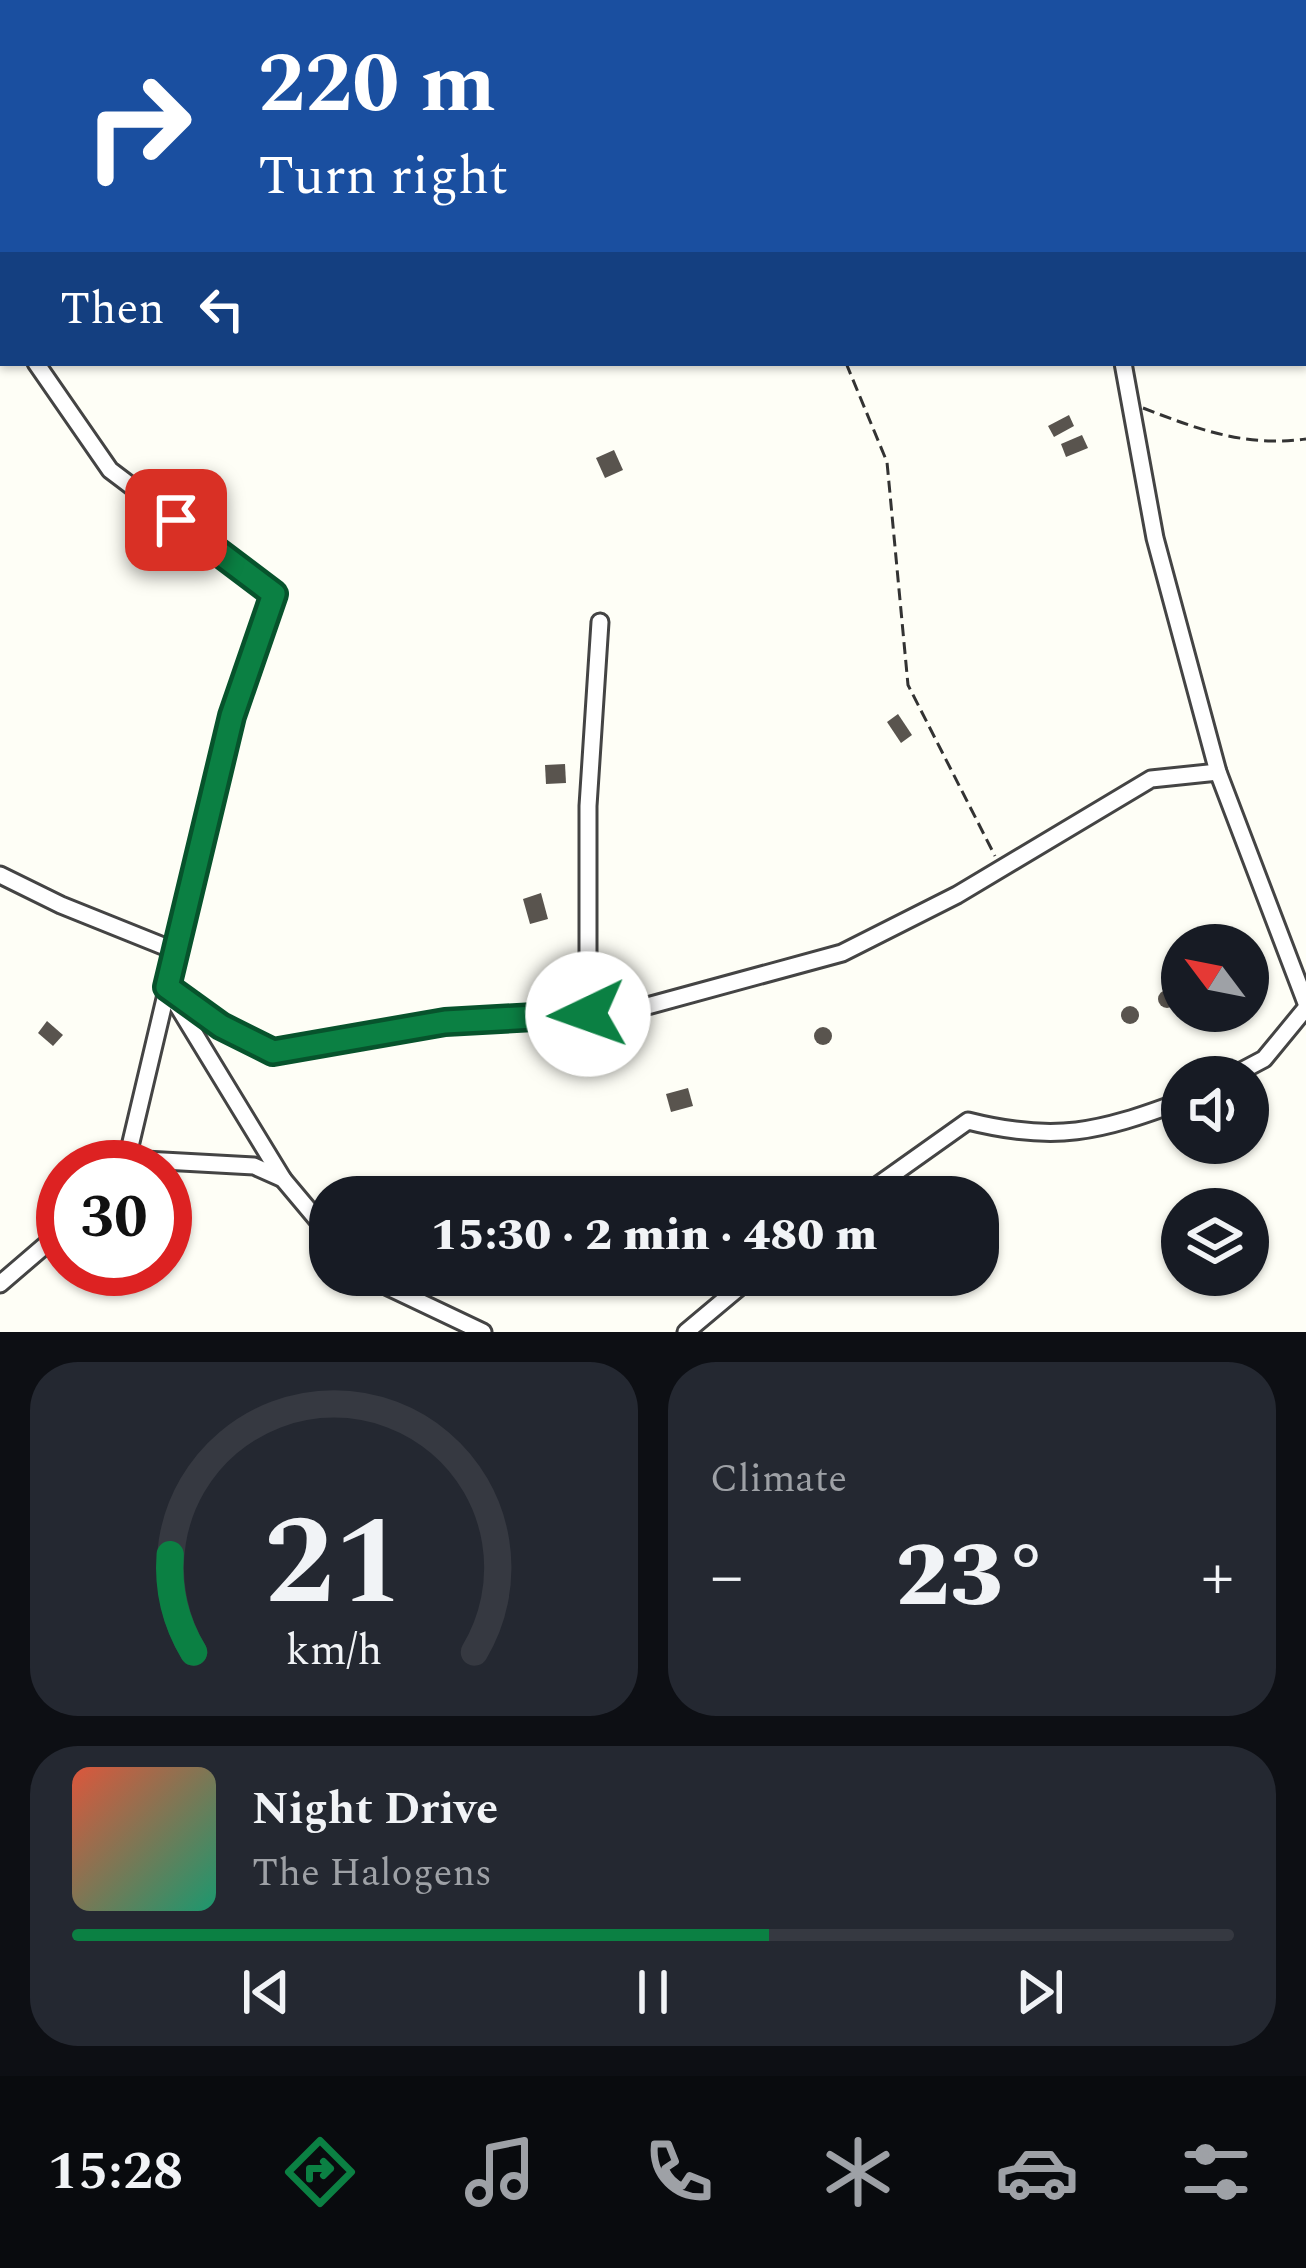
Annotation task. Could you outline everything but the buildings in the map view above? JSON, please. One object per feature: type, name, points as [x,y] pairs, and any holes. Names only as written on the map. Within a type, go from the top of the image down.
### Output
[{"type":"street","points":[[37,366],[110,470],[274,594],[232,716],[130,1140]]},
{"type":"street","points":[[1125,366],[1155,538],[1218,772],[1306,1006],[1266,1056]]},
{"type":"street","points":[[588,1014],[588,806],[600,622]]},
{"type":"street","points":[[167,987],[221,1026],[273,1052],[445,1022],[618,1014],[842,953],[1001,868],[1150,779],[1218,772]]},
{"type":"street","points":[[0,875],[178,952]]},
{"type":"street","points":[[167,987],[283,1179],[309,1210]]},
{"type":"street","points":[[890,1176],[968,1120],[1019,1133],[1068,1134],[1121,1124],[1161,1109]]},
{"type":"street","points":[[192,1165],[254,1166],[283,1179]]},
{"type":"street","points":[[0,1284],[36,1253]]},
{"type":"street","points":[[407,1296],[483,1332]]},
{"type":"street","points":[[686,1332],[729,1296]]},
{"type":"path","points":[[847,366],[887,462],[908,685],[1001,868]]},
{"type":"path","points":[[1131,403],[1204,432],[1269,444],[1306,439]]},
{"type":"route","points":[[176,520],[274,594],[232,716],[167,987],[221,1026],[273,1052],[445,1022],[588,1014]]}]
